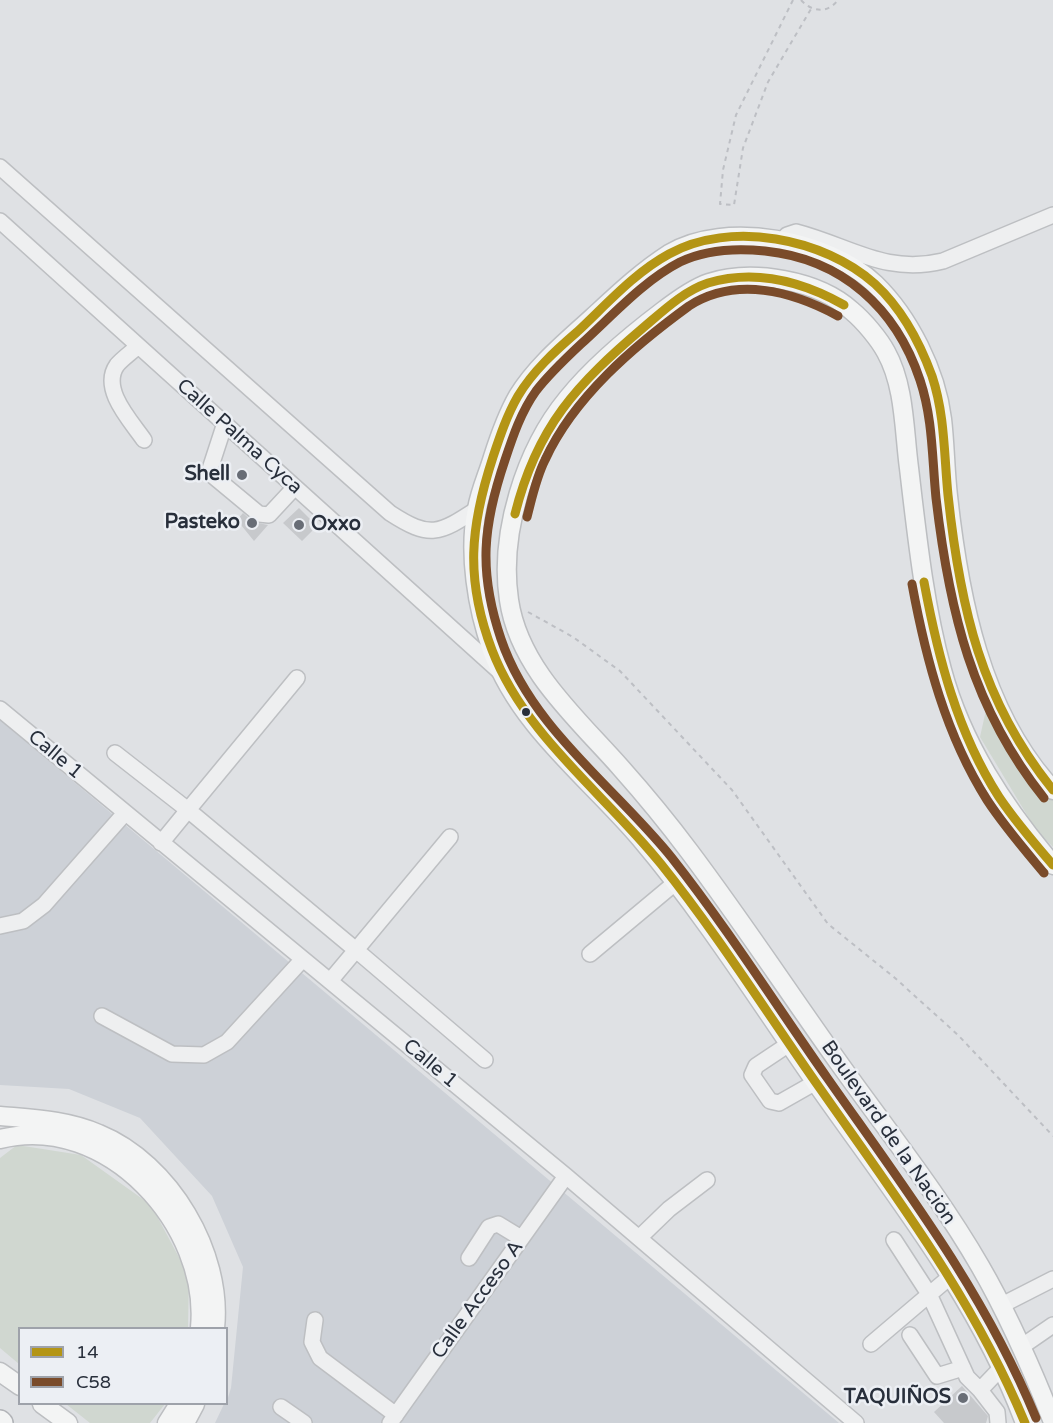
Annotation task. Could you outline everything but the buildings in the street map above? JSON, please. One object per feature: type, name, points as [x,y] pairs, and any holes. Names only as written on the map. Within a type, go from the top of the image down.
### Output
[{"type":"main road","name":"Boulevard de la Nación","points":[[1025,1423],[1002,1367],[951,1276],[675,884],[640,838],[558,751],[526,711],[492,652],[479,605],[475,551],[477,509],[503,425],[520,392],[542,365],[640,273],[681,248],[718,239],[760,236],[823,255],[862,273],[880,289],[905,321],[928,368],[942,413],[948,498],[958,567],[987,680],[1012,734],[1039,776],[1053,790]]},
{"type":"main road","name":"Boulevard de la Nación","points":[[1053,865],[1023,830],[992,785],[966,734],[944,676],[921,565],[897,381],[885,350],[851,310],[827,295],[789,281],[746,277],[706,284],[666,308],[609,356],[567,399],[539,442],[518,497],[508,549],[509,603],[525,647],[545,683],[645,795],[690,852],[935,1197],[978,1262],[1002,1305],[1053,1422]]},
{"type":"main road","points":[[789,1044],[813,1027]]},
{"type":"main road","points":[[0,1116],[52,1120],[75,1125],[126,1148],[147,1165],[182,1206],[196,1232],[214,1287],[215,1327]]},
{"type":"main road","points":[[0,1139],[42,1134],[76,1143],[107,1157],[134,1176],[163,1204],[184,1240],[197,1277],[202,1315],[200,1327]]},
{"type":"main road","points":[[0,1372],[18,1385]]},
{"type":"main road","points":[[43,1405],[68,1423]]},
{"type":"main road","points":[[167,1423],[178,1405]]},
{"type":"main road","points":[[185,1423],[194,1405]]},
{"type":"street","points":[[0,167],[390,513],[412,528],[425,531],[445,528],[477,509]]},
{"type":"street","points":[[782,241],[787,235],[796,232],[887,264],[926,265],[953,257],[1053,215]]},
{"type":"street","name":"Calle Palma Cyca","points":[[0,221],[505,677]]},
{"type":"street","points":[[138,345],[116,366],[112,381],[115,397],[144,441]]},
{"type":"street","points":[[225,423],[210,469],[212,475],[259,514],[268,515],[295,487]]},
{"type":"street","points":[[161,843],[297,678]]},
{"type":"street","name":"Calle 1","points":[[0,709],[566,1176],[856,1423]]},
{"type":"street","points":[[115,753],[188,810],[485,1060]]},
{"type":"street","points":[[0,926],[23,921],[44,905],[125,813]]},
{"type":"street","points":[[330,981],[450,837]]},
{"type":"street","points":[[590,954],[675,884]]},
{"type":"street","points":[[102,1016],[172,1054],[204,1056],[227,1042],[303,959]]},
{"type":"street","points":[[789,1044],[756,1066],[752,1075],[770,1101],[779,1103],[816,1082]]},
{"type":"street","name":"Calle Acceso A","points":[[393,1419],[566,1176]]},
{"type":"street","points":[[639,1238],[669,1209],[707,1180]]},
{"type":"street","points":[[469,1258],[489,1227],[498,1224],[521,1239]]},
{"type":"street","points":[[894,1240],[929,1294],[967,1377],[997,1412],[998,1423]]},
{"type":"street","points":[[871,1344],[951,1276]]},
{"type":"street","points":[[1002,1305],[1053,1279]]},
{"type":"street","points":[[315,1320],[312,1342],[320,1358],[393,1419]]},
{"type":"street","points":[[1021,1347],[1053,1325]]},
{"type":"street","points":[[910,1335],[937,1376],[963,1368]]},
{"type":"street","points":[[980,1390],[1002,1367]]},
{"type":"street","points":[[281,1407],[304,1423]]},
{"type":"path","points":[[794,0],[736,115],[723,170],[720,204],[734,205],[742,148],[791,39],[811,9]]},
{"type":"path","points":[[801,0],[811,9],[822,10],[833,6],[838,0]]},
{"type":"path","points":[[509,603],[573,636],[620,670],[732,790],[828,924],[896,978],[958,1035],[1053,1136]]},
{"type":"shaded area","points":[[986,710],[1053,793],[1053,847],[1036,830],[980,737]]},
{"type":"shaded area","points":[[0,720],[839,1423],[215,1423],[224,1405],[228,1405],[243,1267],[212,1196],[140,1118],[69,1089],[0,1085]]},
{"type":"shaded area","points":[[17,1145],[81,1155],[151,1205],[189,1276],[188,1327],[18,1327],[18,1363],[0,1348],[0,1158]]},
{"type":"shaded area","points":[[67,1405],[164,1405],[150,1423],[90,1423]]},
{"type":"transit line","name":"14","points":[[1025,1423],[982,1333],[931,1249],[722,946],[639,838],[545,737],[524,710],[506,681],[483,624],[478,600],[474,576],[475,530],[485,482],[501,433],[514,403],[530,378],[644,270],[669,254],[693,244],[720,238],[748,236],[776,239],[803,245],[830,255],[854,268],[875,284],[909,327],[932,376],[942,420],[948,495],[959,576],[978,651],[991,687],[1008,722],[1028,756],[1053,790]]},
{"type":"transit line","name":"C58","points":[[1036,1418],[993,1327],[942,1243],[732,940],[693,885],[650,832],[553,729],[532,701],[515,671],[501,639],[494,614],[486,570],[486,548],[492,506],[514,433],[536,391],[569,355],[653,279],[680,262],[701,254],[722,250],[743,250],[793,256],[818,264],[842,276],[862,292],[881,310],[896,331],[910,354],[920,380],[930,424],[941,539],[948,579],[968,656],[999,729],[1019,764],[1044,798]]},
{"type":"transit line","name":"14","points":[[515,514],[535,456],[563,409],[580,388],[620,348],[682,296],[708,283],[743,277],[795,284],[844,305]]},
{"type":"transit line","name":"C58","points":[[527,517],[542,467],[557,437],[572,415],[607,374],[647,338],[689,306],[726,291],[764,290],[802,300],[838,316]]},
{"type":"transit line","name":"14","points":[[924,582],[943,666],[972,747],[999,797],[1053,865]]},
{"type":"transit line","name":"C58","points":[[912,584],[931,669],[960,750],[987,800],[1044,873]]},
{"type":"place","name":"Shell","points":[[242,475]]},
{"type":"place","name":"Pasteko","points":[[252,523]]},
{"type":"place","name":"Oxxo","points":[[299,525]]},
{"type":"place","name":"TAQUIÑOS","points":[[963,1398]]}]
